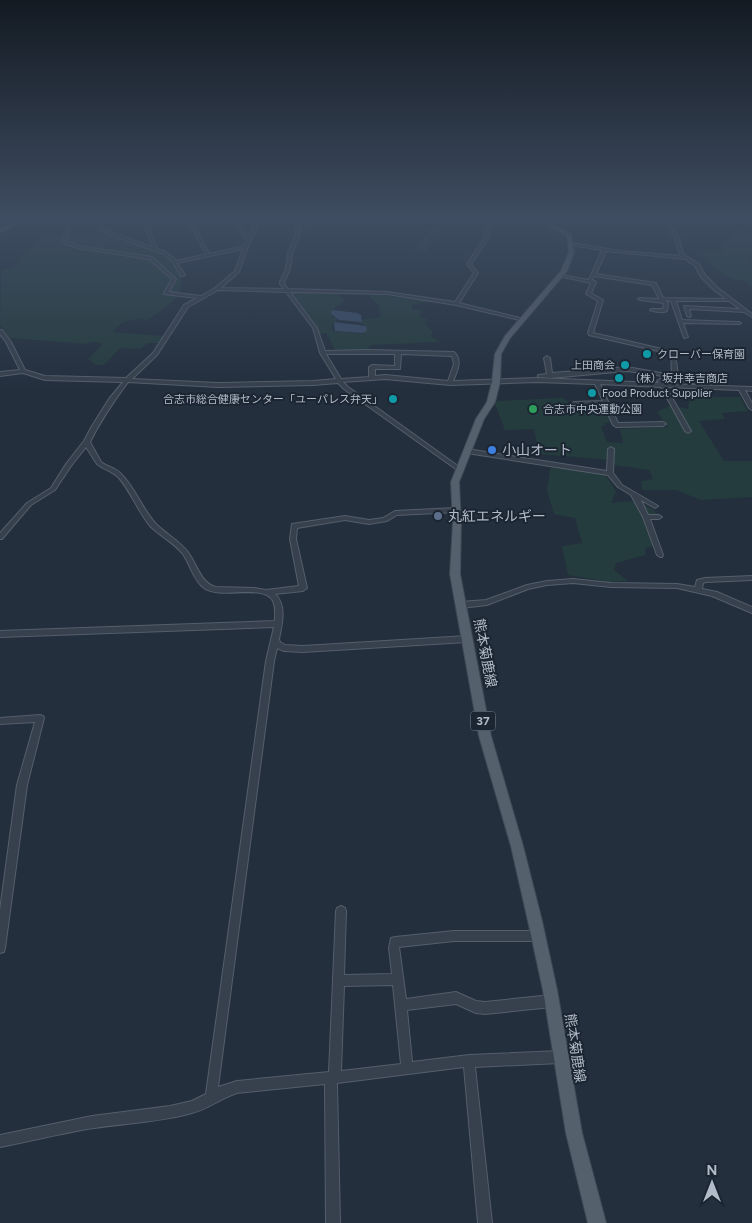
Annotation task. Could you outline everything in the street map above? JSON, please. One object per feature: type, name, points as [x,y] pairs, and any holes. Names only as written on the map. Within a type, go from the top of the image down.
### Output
[{"type":"main road","name":"熊本菊鹿線","points":[[561,276],[500,348],[496,382],[491,402],[480,419],[455,482],[454,574],[485,736],[518,846],[552,1001],[574,1133],[597,1223]]},
{"type":"street","points":[[171,276],[174,279],[166,292],[201,297]]},
{"type":"street","points":[[0,537],[29,504],[53,489],[68,465],[87,442],[95,426],[127,380],[155,354],[186,306],[217,289],[232,276]]},
{"type":"street","points":[[284,276],[282,284],[315,328],[323,354],[340,382],[460,470]]},
{"type":"street","points":[[456,304],[474,276]]},
{"type":"street","points":[[561,276],[594,283],[588,294],[601,300],[591,334],[672,353],[678,377]]},
{"type":"street","points":[[590,281],[593,276]]},
{"type":"street","points":[[601,276],[654,284],[661,300],[666,302],[665,311],[652,310]]},
{"type":"street","points":[[705,276],[730,300],[752,316]]},
{"type":"street","points":[[217,289],[387,293],[456,304],[522,320]]},
{"type":"street","points":[[640,299],[730,300]]},
{"type":"street","points":[[673,300],[686,337]]},
{"type":"street","points":[[689,316],[686,306],[744,311]]},
{"type":"street","points":[[710,309],[716,323]]},
{"type":"street","points":[[681,321],[739,323]]},
{"type":"street","points":[[0,331],[14,352],[23,371]]},
{"type":"street","points":[[323,354],[367,352],[398,356]]},
{"type":"street","points":[[380,359],[398,356],[454,354],[457,359],[456,367],[450,383]]},
{"type":"street","points":[[372,378],[372,367],[398,368],[398,356]]},
{"type":"street","points":[[547,358],[550,376]]},
{"type":"street","points":[[520,380],[532,376],[637,370],[678,377],[700,383],[702,386]]},
{"type":"street","points":[[0,374],[23,371],[45,378],[218,385],[340,382],[372,378],[450,383],[520,380],[752,389]]},
{"type":"street","points":[[591,373],[616,425],[663,424]]},
{"type":"street","points":[[661,384],[661,381],[678,377]]},
{"type":"street","points":[[661,384],[688,431]]},
{"type":"street","points":[[741,388],[752,408]]},
{"type":"street","points":[[574,404],[606,403]]},
{"type":"street","points":[[87,442],[100,464],[115,470],[151,523],[179,546],[189,557],[197,570],[201,583],[209,588],[221,591],[264,592],[303,588],[293,539],[294,526],[346,518],[377,521],[389,519],[396,513],[456,510]]},
{"type":"street","points":[[611,449],[610,473],[616,483],[655,506]]},
{"type":"street","points":[[467,451],[610,473]]},
{"type":"street","points":[[634,494],[646,517],[660,555]]},
{"type":"street","points":[[646,517],[659,517]]},
{"type":"street","points":[[698,590],[700,582],[705,580],[752,578]]},
{"type":"street","points":[[461,605],[487,602],[527,587],[559,582],[625,586],[665,585],[698,590],[752,610]]},
{"type":"street","points":[[211,1099],[270,661],[278,624],[276,599],[272,594],[264,592]]},
{"type":"street","points":[[0,634],[278,624]]},
{"type":"street","points":[[276,640],[277,644],[284,648],[303,649],[467,639]]},
{"type":"street","points":[[0,721],[40,718],[22,785],[0,948]]},
{"type":"street","points":[[333,1223],[333,1078],[341,911]]},
{"type":"street","points":[[407,1068],[394,948],[396,942],[454,936],[538,936]]},
{"type":"street","points":[[338,982],[398,979]]},
{"type":"street","points":[[401,1005],[456,998],[476,1007],[485,1008],[552,1001]]},
{"type":"street","points":[[0,1141],[92,1122],[194,1107],[224,1091],[237,1087],[333,1078],[469,1061],[560,1057]]},
{"type":"street","points":[[469,1061],[485,1223]]},
{"type":"green space","points":[[1,276],[180,276],[181,278],[179,293],[161,311],[147,320],[137,319],[124,322],[113,332],[164,336],[162,343],[148,343],[140,349],[120,348],[104,365],[96,365],[88,359],[101,346],[99,342],[90,342],[88,344],[10,338],[0,325]]},
{"type":"green space","points":[[727,276],[752,276],[752,288],[747,282],[731,279]]},
{"type":"green space","points":[[291,294],[337,294],[345,301],[332,310],[332,317],[338,319],[332,324],[332,331],[363,334],[365,325],[358,323],[360,320],[381,317],[379,306],[369,296],[371,294],[425,300],[429,302],[412,305],[412,309],[422,310],[419,317],[427,318],[425,324],[433,332],[431,336],[440,342],[372,345],[366,350],[336,351],[326,333],[320,334],[312,319]]},
{"type":"green space","points":[[690,397],[740,397],[748,411],[722,413],[725,419],[699,421],[724,461],[752,461],[752,497],[701,500],[676,490],[642,490],[641,481],[653,479],[649,470],[614,465],[610,460],[539,454],[534,429],[505,430],[495,404],[498,401],[563,398],[579,411],[608,410],[613,422],[605,423],[606,425],[601,426],[607,442],[623,443],[620,429],[668,427],[657,412],[671,405],[688,409]]},
{"type":"green space","points":[[573,465],[602,470],[616,491],[611,503],[637,502],[648,506],[659,515],[646,517],[660,544],[645,548],[645,555],[616,563],[614,570],[628,581],[610,582],[568,575],[562,546],[582,543],[575,518],[554,514],[547,490],[550,469],[555,466]]},
{"type":"water","points":[[332,310],[357,313],[361,315],[362,322],[339,320],[331,314]]},
{"type":"water","points":[[334,322],[366,326],[367,331],[362,333],[335,331]]},
{"type":"place","name":"クローバー保育園","points":[[647,354]]},
{"type":"place","name":"上田商会","points":[[625,365]]},
{"type":"place","name":"（株）坂井幸吉商店","points":[[619,378]]},
{"type":"place","name":"Food Product Supplier","points":[[592,393]]},
{"type":"place","name":"合志市総合健康センター「ユーパレス弁天」","points":[[393,399]]},
{"type":"place","name":"合志市中央運動公園","points":[[533,409]]},
{"type":"place","name":"小山オート","points":[[492,450]]},
{"type":"place","name":"丸紅エネルギー","points":[[438,516]]}]
